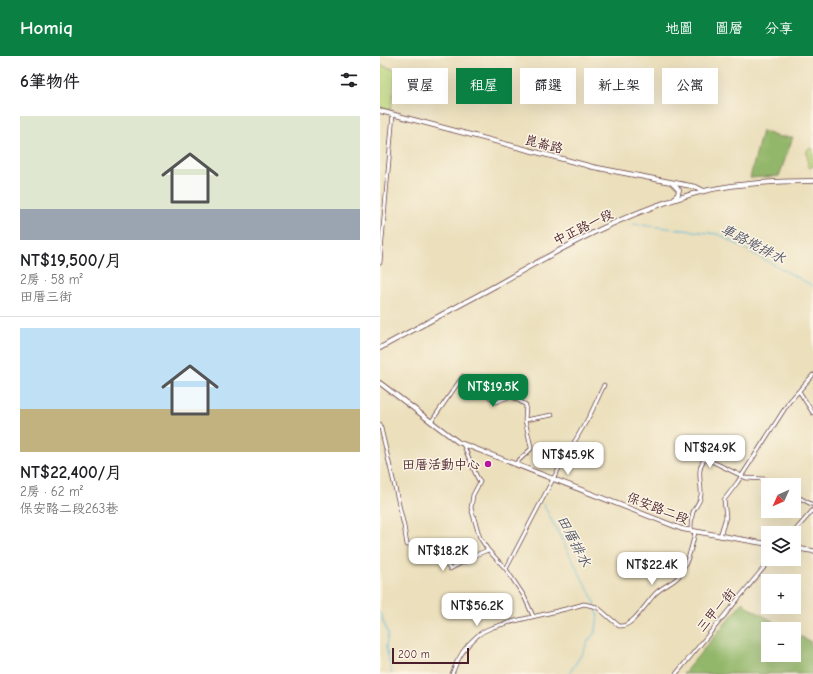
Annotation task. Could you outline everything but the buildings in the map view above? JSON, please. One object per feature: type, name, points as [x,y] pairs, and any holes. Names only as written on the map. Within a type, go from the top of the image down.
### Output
[{"type":"street","name":"崑崙路","points":[[380,111],[593,167],[696,187],[704,191]]},
{"type":"street","points":[[380,263],[393,114]]},
{"type":"street","name":"中正路一段","points":[[380,348],[592,232],[622,219],[704,191],[768,182],[813,181]]},
{"type":"street","points":[[670,182],[679,190],[678,194],[672,201]]},
{"type":"street","points":[[720,536],[726,517],[724,500],[789,402],[813,375]]},
{"type":"street","points":[[431,422],[463,376],[496,402],[512,396],[524,403],[526,408],[525,420],[531,449],[514,464]]},
{"type":"street","name":"保安路二段","points":[[380,383],[458,442],[673,526],[693,532],[761,543]]},
{"type":"street","points":[[506,569],[604,385]]},
{"type":"street","points":[[799,391],[813,413]]},
{"type":"street","points":[[525,420],[552,414]]},
{"type":"street","points":[[380,424],[407,544],[413,545],[430,557],[445,563],[450,569],[488,550]]},
{"type":"street","points":[[463,444],[480,482],[473,495],[471,508],[480,538],[488,550],[506,569],[524,596],[533,616]]},
{"type":"street","points":[[452,674],[467,645],[478,635],[490,629],[533,616],[584,604],[596,607],[619,626],[627,625],[642,611],[664,585],[678,578],[689,556],[693,532],[693,513],[699,504],[701,486],[699,478],[704,460],[709,460],[746,478],[761,479]]},
{"type":"street","points":[[801,499],[813,505]]},
{"type":"street","points":[[799,526],[813,510]]},
{"type":"street","points":[[801,549],[813,551]]},
{"type":"street","name":"三甲一街","points":[[676,674],[765,566]]},
{"type":"green space","points":[[380,65],[392,69],[392,102],[391,110],[380,108]]},
{"type":"green space","points":[[762,131],[778,137],[793,137],[779,176],[750,178]]},
{"type":"green space","points":[[809,148],[813,149],[813,166],[810,168],[808,166],[807,151]]},
{"type":"green space","points":[[743,602],[746,606],[775,622],[761,622],[761,662],[801,662],[801,637],[811,642],[810,644],[813,646],[813,674],[683,674]]},
{"type":"waterway","name":"車路墘排水","points":[[633,224],[718,234],[813,286]]},
{"type":"waterway","name":"田厝排水","points":[[543,504],[594,601],[598,615],[594,634],[588,641],[569,674]]},
{"type":"waterway","points":[[380,613],[388,634],[386,647],[392,674]]},
{"type":"place","name":"田厝活動中心","points":[[488,464]]}]
